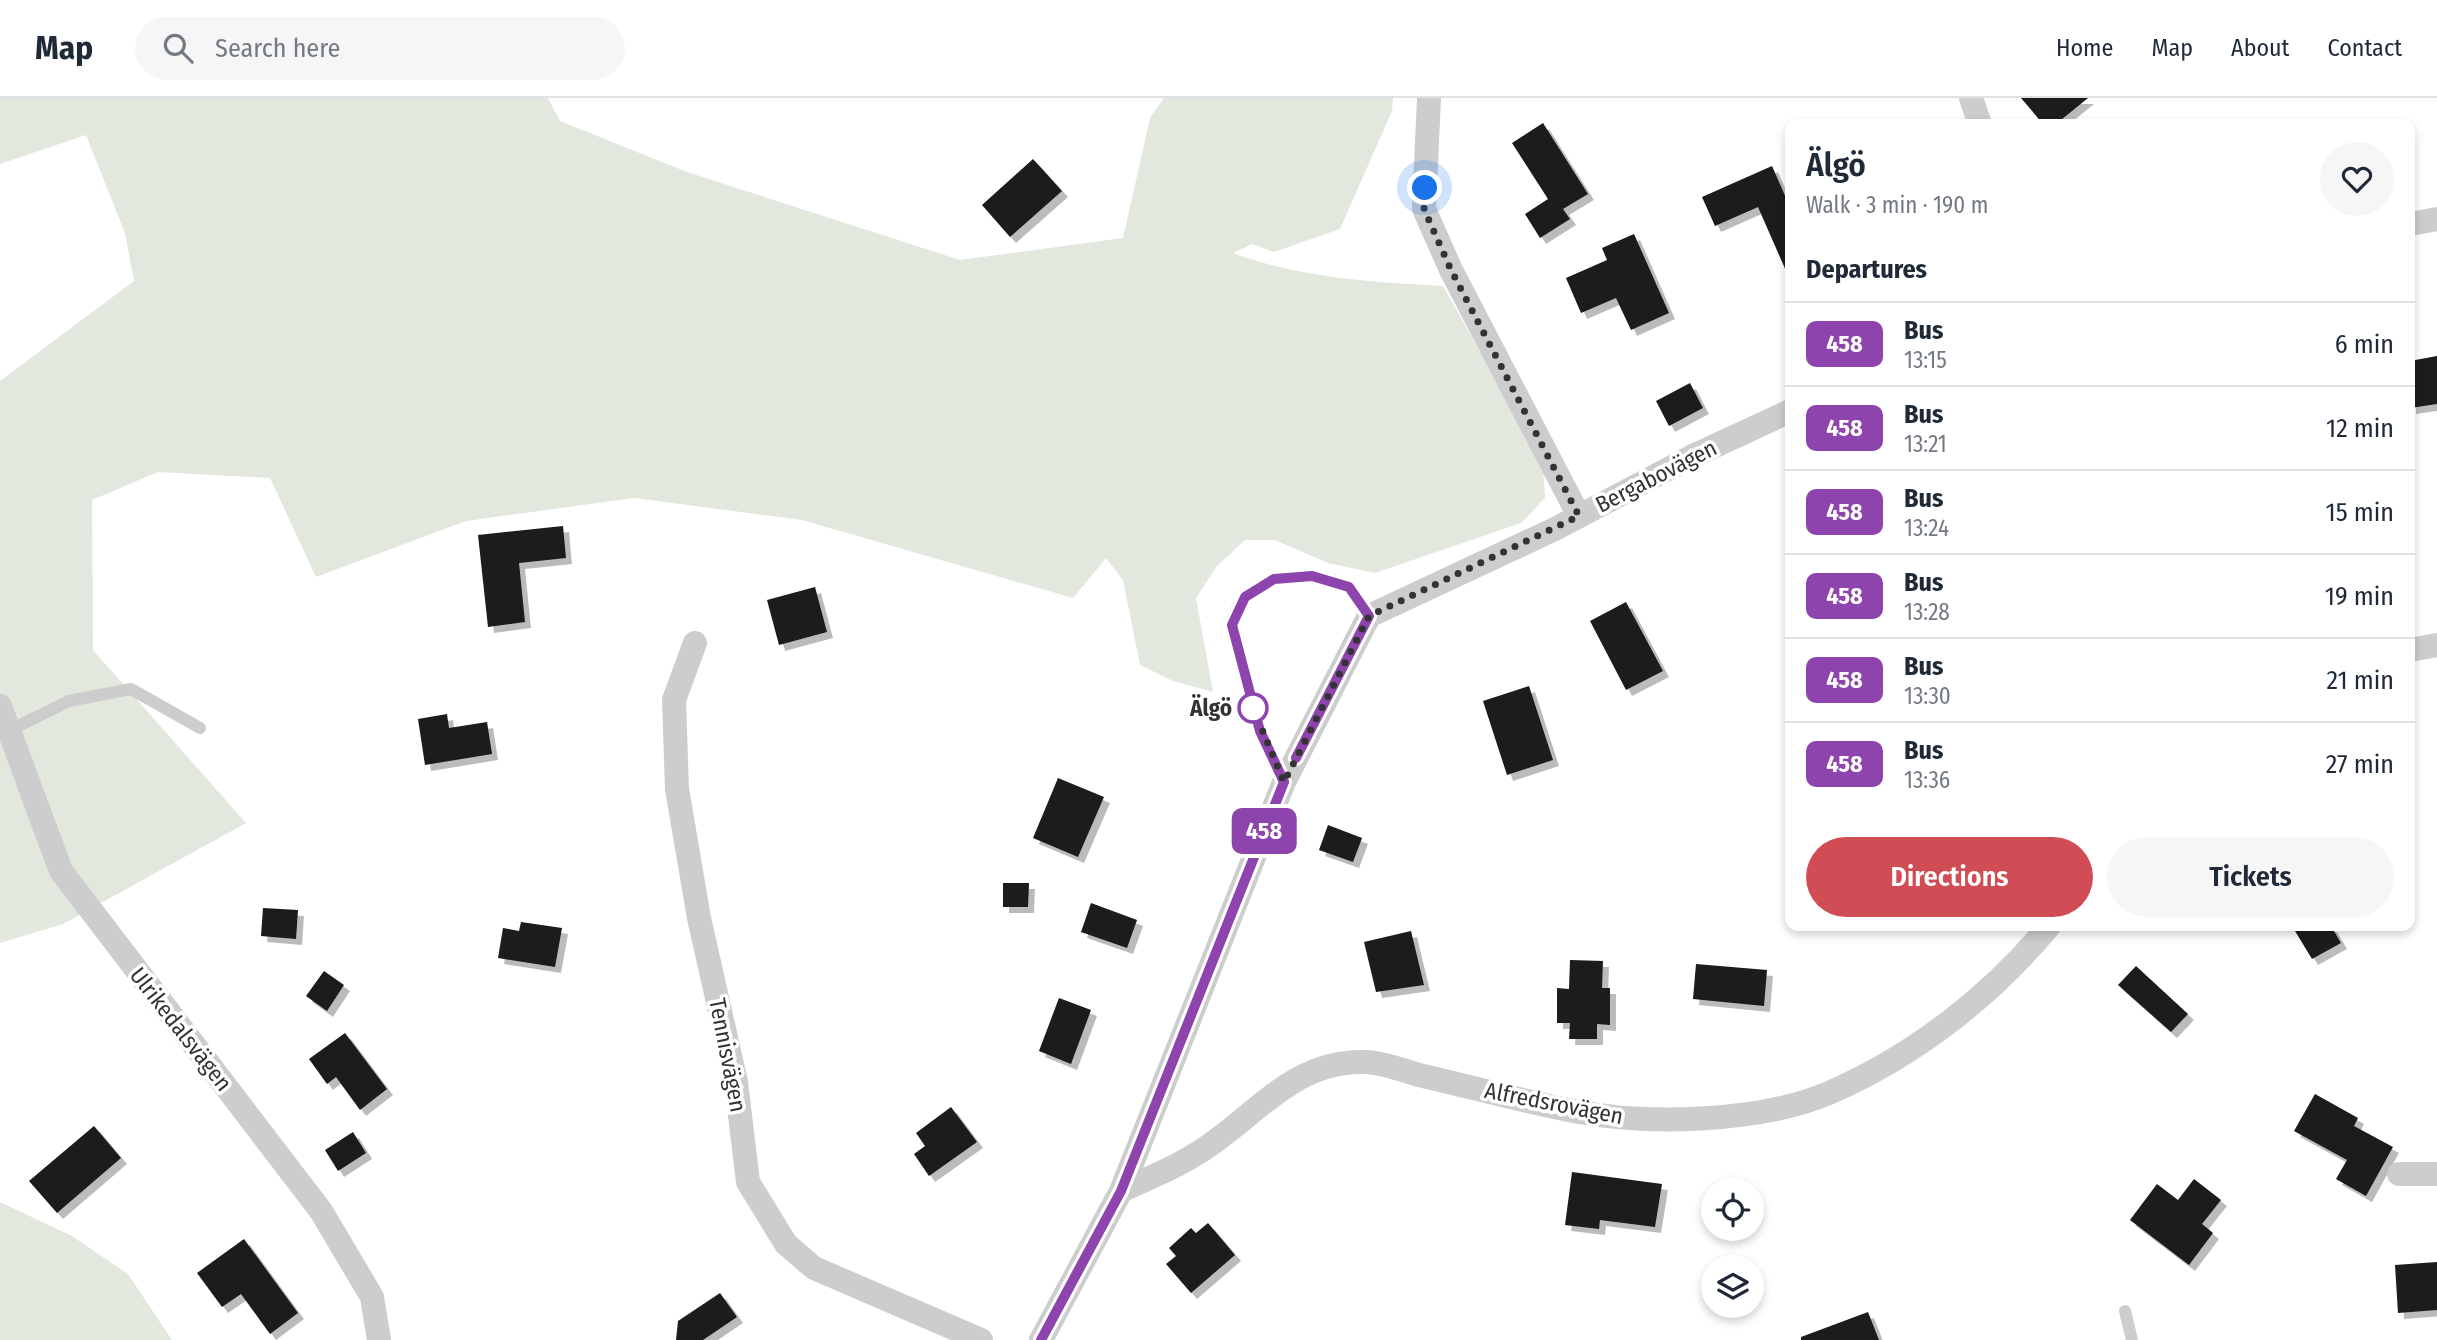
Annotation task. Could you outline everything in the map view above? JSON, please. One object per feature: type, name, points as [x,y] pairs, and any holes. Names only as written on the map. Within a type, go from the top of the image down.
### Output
[{"type":"street","points":[[1429,98],[1424,209],[1451,270],[1579,516]]},
{"type":"street","points":[[1971,98],[1978,119]]},
{"type":"street","points":[[2415,223],[2437,219]]},
{"type":"street","name":"Bergabovägen","points":[[1369,616],[1785,413]]},
{"type":"street","points":[[1041,1340],[1121,1191],[1284,782],[1369,616]]},
{"type":"street","name":"Tennisvägen","points":[[695,643],[674,700],[677,789],[699,918],[736,1082],[748,1182],[786,1244],[814,1268],[981,1340]]},
{"type":"street","points":[[2415,649],[2437,645]]},
{"type":"street","name":"Ulrikedalsvägen","points":[[0,706],[4,731],[61,871],[321,1211],[373,1297],[379,1340]]},
{"type":"street","name":"Alfredsrovägen","points":[[1121,1191],[1196,1155],[1248,1118],[1279,1087],[1315,1069],[1363,1061],[1579,1112],[1629,1119],[1700,1119],[1757,1112],[1827,1094],[1920,1044],[2014,968],[2045,931]]},
{"type":"street","points":[[2399,1174],[2437,1174]]},
{"type":"lane","points":[[1284,782],[1260,731],[1232,625],[1245,597],[1274,579],[1312,576],[1349,587],[1369,616]]},
{"type":"lane","points":[[4,731],[69,701],[131,689],[200,727]]},
{"type":"lane","points":[[2126,1311],[2132,1340]]},
{"type":"shaded area","points":[[0,98],[548,98],[560,121],[687,172],[960,260],[1123,238],[1150,118],[1164,98],[1393,98],[1392,111],[1340,229],[1274,252],[1252,244],[1233,253],[1310,273],[1443,286],[1543,464],[1545,498],[1521,523],[1375,573],[1328,563],[1275,540],[1245,540],[1217,566],[1196,598],[1213,692],[1173,681],[1140,665],[1123,580],[1106,558],[1073,598],[802,520],[634,498],[466,521],[316,577],[270,478],[158,472],[92,500],[93,650],[246,823],[63,924],[0,943],[0,381],[134,281],[125,233],[86,135],[0,164]]},
{"type":"shaded area","points":[[0,1202],[72,1236],[128,1274],[172,1340],[0,1340]]},
{"type":"building","points":[[2021,98],[2088,98],[2062,119],[2039,119]]},
{"type":"building","points":[[1543,123],[1588,194],[1563,209],[1570,219],[1540,238],[1525,214],[1548,199],[1512,143]]},
{"type":"building","points":[[1033,159],[1062,191],[1010,237],[982,205]]},
{"type":"building","points":[[1772,166],[1785,196],[1785,269],[1758,207],[1715,226],[1702,197]]},
{"type":"building","points":[[1634,234],[1669,313],[1631,330],[1616,298],[1581,313],[1566,278],[1607,260],[1602,248]]},
{"type":"building","points":[[2437,356],[2437,404],[2415,407],[2415,360]]},
{"type":"building","points":[[1690,383],[1703,408],[1669,426],[1656,401]]},
{"type":"building","points":[[563,526],[566,558],[519,563],[525,622],[488,627],[478,535]]},
{"type":"building","points":[[815,587],[827,632],[779,645],[767,600]]},
{"type":"building","points":[[1626,602],[1663,671],[1626,690],[1590,621]]},
{"type":"building","points":[[1529,686],[1553,760],[1507,775],[1483,701]]},
{"type":"building","points":[[447,714],[449,728],[487,722],[492,754],[425,765],[418,719]]},
{"type":"building","points":[[1058,778],[1104,797],[1078,857],[1033,838]]},
{"type":"building","points":[[1328,825],[1362,838],[1353,862],[1319,850]]},
{"type":"building","points":[[1003,883],[1029,883],[1028,907],[1003,907]]},
{"type":"building","points":[[1091,903],[1137,920],[1127,948],[1081,932]]},
{"type":"building","points":[[263,908],[298,910],[296,939],[261,936]]},
{"type":"building","points":[[521,922],[562,928],[555,967],[498,958],[503,928],[519,931]]},
{"type":"building","points":[[1411,931],[1424,985],[1376,992],[1364,942]]},
{"type":"building","points":[[2295,931],[2334,931],[2341,943],[2312,959]]},
{"type":"building","points":[[1570,960],[1603,961],[1602,988],[1610,988],[1610,1025],[1597,1024],[1597,1039],[1569,1039],[1570,1023],[1557,1023],[1557,988],[1569,989]]},
{"type":"building","points":[[1696,964],[1767,970],[1764,1006],[1693,999]]},
{"type":"building","points":[[2136,966],[2188,1014],[2171,1032],[2118,985]]},
{"type":"building","points":[[324,971],[344,985],[327,1011],[306,996]]},
{"type":"building","points":[[1059,998],[1091,1010],[1071,1064],[1039,1051]]},
{"type":"building","points":[[345,1033],[387,1089],[360,1110],[336,1077],[327,1084],[309,1059]]},
{"type":"building","points":[[2315,1094],[2358,1118],[2354,1126],[2393,1147],[2366,1196],[2336,1179],[2347,1160],[2294,1131]]},
{"type":"building","points":[[951,1107],[977,1142],[929,1176],[914,1154],[925,1146],[916,1133]]},
{"type":"building","points":[[94,1126],[121,1158],[57,1213],[29,1181]]},
{"type":"building","points":[[353,1132],[366,1153],[338,1171],[325,1150]]},
{"type":"building","points":[[1572,1172],[1662,1184],[1655,1227],[1600,1220],[1599,1229],[1565,1225]]},
{"type":"building","points":[[2194,1179],[2221,1200],[2202,1224],[2213,1233],[2189,1265],[2130,1220],[2157,1184],[2178,1200]]},
{"type":"building","points":[[1208,1223],[1235,1255],[1191,1293],[1166,1264],[1176,1256],[1169,1248],[1191,1228],[1196,1233]]},
{"type":"building","points":[[244,1239],[298,1313],[270,1334],[241,1294],[222,1307],[197,1273]]},
{"type":"building","points":[[2437,1262],[2437,1310],[2398,1313],[2395,1265]]},
{"type":"building","points":[[720,1293],[737,1317],[703,1340],[676,1340],[678,1321]]},
{"type":"building","points":[[1868,1312],[1879,1340],[1801,1340],[1801,1337]]},
{"type":"bus line","name":"458","points":[[1041,1340],[1121,1191],[1284,782],[1260,731],[1243,676],[1232,625],[1245,597],[1274,579],[1312,576],[1349,587],[1369,616],[1296,758]]},
{"type":"place","name":"Älgö","points":[[1253,708]]},
{"type":"route","points":[[1253,708],[1260,731],[1284,782],[1369,616],[1426,587],[1555,530],[1579,516],[1451,270],[1424,209],[1425,188]]}]
